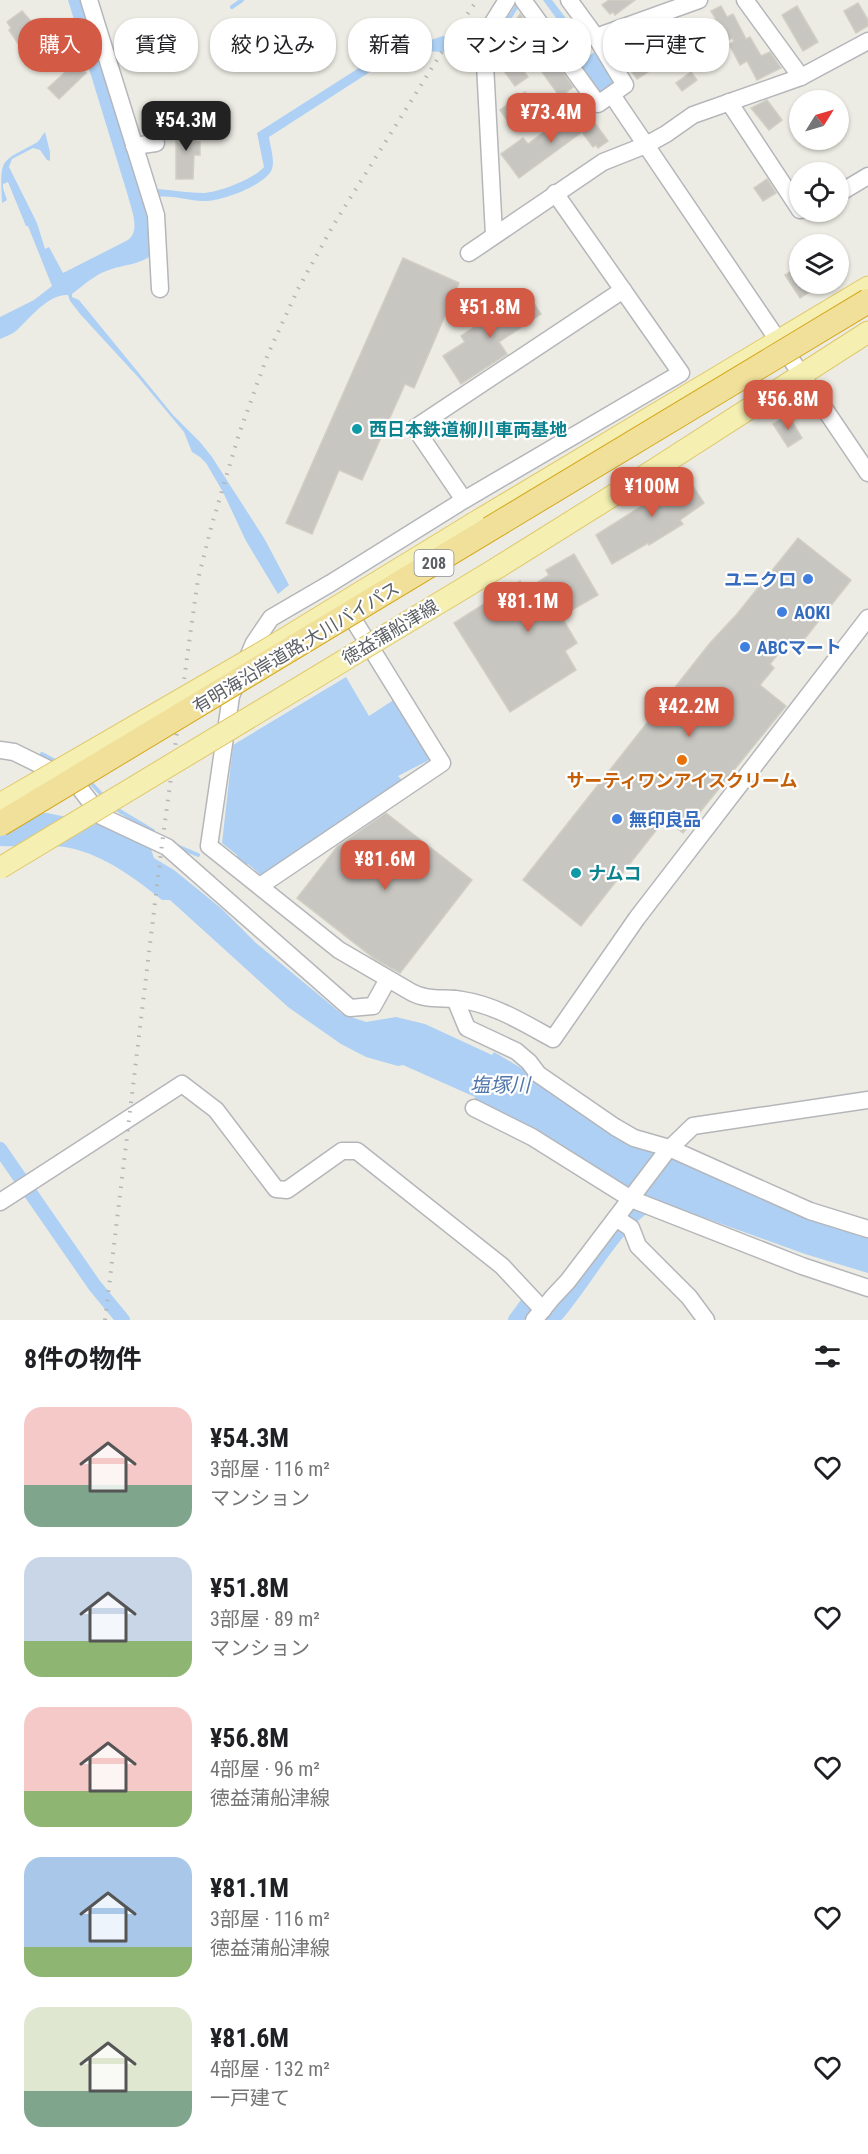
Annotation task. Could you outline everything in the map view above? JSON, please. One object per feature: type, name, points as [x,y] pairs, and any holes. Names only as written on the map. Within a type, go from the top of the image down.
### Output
[{"type":"highway","name":"有明海沿岸道路;大川バイパス","points":[[0,824],[868,300]]},
{"type":"main road","points":[[0,804],[266,650],[868,287]]},
{"type":"main road","name":"徳益蒲船津線","points":[[0,868],[497,568],[649,474],[801,373],[868,332]]},
{"type":"street","points":[[88,0],[156,215],[160,289]]},
{"type":"street","points":[[494,236],[485,64],[492,24],[507,0]]},
{"type":"street","points":[[523,0],[598,104],[625,85],[596,37],[569,0]]},
{"type":"street","points":[[596,37],[662,6],[699,0]]},
{"type":"street","points":[[745,0],[801,77]]},
{"type":"street","points":[[469,253],[603,162],[646,145],[693,116],[801,77],[868,41]]},
{"type":"street","points":[[612,95],[868,473]]},
{"type":"street","points":[[729,102],[789,194]]},
{"type":"street","points":[[134,146],[156,143]]},
{"type":"street","points":[[849,188],[868,176]]},
{"type":"street","points":[[555,193],[681,373],[464,500],[271,618],[254,643],[231,696],[209,846],[339,950],[420,997],[463,1000],[509,1015],[553,1039],[637,918],[868,618]]},
{"type":"street","points":[[464,500],[415,428],[623,290]]},
{"type":"street","points":[[614,412],[627,431]]},
{"type":"street","points":[[260,886],[442,763],[331,583]]},
{"type":"street","points":[[0,750],[14,752],[75,782],[101,816],[167,847],[350,1008],[373,1006],[388,979]]},
{"type":"street","points":[[455,999],[467,1028],[516,1052],[529,1062],[538,1074],[634,1138],[810,1211],[868,1230]]},
{"type":"street","points":[[7,1198],[182,1084],[216,1110],[276,1189],[287,1190],[342,1151],[357,1151],[502,1266],[539,1315],[568,1281],[667,1150],[693,1126],[868,1100]]},
{"type":"street","points":[[474,1108],[532,1137],[631,1199],[802,1266],[868,1288]]},
{"type":"street","points":[[616,1218],[631,1228],[638,1246],[689,1296],[706,1320]]},
{"type":"water","points":[[68,0],[84,0],[90,18],[74,18]]},
{"type":"water","points":[[543,0],[552,0],[566,18],[556,18]]},
{"type":"water","points":[[444,36],[444,52],[432,51],[432,40]]},
{"type":"water","points":[[597,50],[603,60],[603,72],[610,72],[616,81],[600,92],[596,92],[582,72],[591,72],[591,54]]},
{"type":"water","points":[[102,58],[151,216],[151,256],[140,262],[104,272],[89,280],[72,294],[72,297],[79,300],[173,415],[212,457],[264,538],[289,585],[278,594],[246,541],[223,492],[206,463],[192,452],[184,432],[138,377],[81,315],[68,295],[53,298],[15,331],[0,339],[0,317],[34,300],[52,286],[8,182],[3,184],[7,200],[2,203],[2,169],[9,158],[37,142],[45,132],[50,161],[40,150],[33,148],[12,159],[9,167],[37,223],[45,249],[49,247],[63,273],[132,236],[135,225],[90,72],[102,72]]},
{"type":"water","points":[[353,72],[370,72],[269,137],[273,165],[268,175],[261,181],[231,196],[211,201],[158,197],[157,189],[204,193],[236,184],[253,176],[264,167],[257,133]]},
{"type":"water","points":[[346,677],[369,716],[395,699],[433,758],[398,776],[403,781],[262,876],[248,864],[245,866],[236,859],[237,855],[222,843],[233,745]]},
{"type":"water","name":"塩塚川","points":[[47,813],[97,823],[151,849],[154,858],[174,870],[222,909],[256,943],[342,1014],[366,1022],[396,1017],[425,1024],[492,1055],[494,1052],[668,1155],[798,1214],[868,1237],[868,1273],[805,1254],[644,1196],[475,1101],[475,1097],[403,1065],[398,1066],[366,1057],[341,1044],[288,1007],[170,900],[162,900],[107,862],[70,848],[0,846],[0,815]]},
{"type":"building","points":[[609,0],[635,0],[615,15],[613,12],[610,14],[602,5]]},
{"type":"building","points":[[858,3],[868,20],[868,26],[856,33],[844,11]]},
{"type":"building","points":[[721,6],[727,17],[733,14],[746,39],[750,37],[761,56],[770,52],[781,68],[757,80],[747,61],[740,65],[731,48],[730,44],[734,41],[732,38],[729,40],[729,18],[715,18],[711,11]]},
{"type":"building","points":[[797,6],[818,42],[803,51],[782,15]]},
{"type":"building","points":[[22,11],[28,18],[18,18],[18,44],[9,30],[11,28],[7,22]]},
{"type":"building","points":[[65,72],[86,73],[59,99],[48,88]]},
{"type":"building","points":[[505,72],[524,72],[528,77],[515,86]]},
{"type":"building","points":[[542,72],[562,72],[573,87],[560,97]]},
{"type":"building","points":[[632,72],[648,72],[637,79]]},
{"type":"building","points":[[691,72],[697,80],[682,91],[676,83]]},
{"type":"building","points":[[525,92],[539,112],[514,130],[500,110]]},
{"type":"building","points":[[767,100],[782,120],[769,130],[751,108]]},
{"type":"building","points":[[587,112],[608,141],[598,148],[596,145],[593,147],[582,132],[519,178],[501,154],[523,138],[528,144],[557,122],[563,129]]},
{"type":"building","points":[[176,126],[197,127],[196,141],[200,142],[200,155],[194,155],[193,179],[176,179]]},
{"type":"building","points":[[767,179],[776,193],[763,201],[754,188]]},
{"type":"building","name":"西日本鉄道柳川車両基地","points":[[403,258],[459,283],[414,388],[405,384],[362,480],[339,470],[312,534],[286,523]]},
{"type":"building","points":[[526,292],[541,314],[499,342],[507,354],[461,384],[443,356],[465,342],[461,336]]},
{"type":"building","points":[[788,415],[802,438],[788,447],[773,424]]},
{"type":"building","points":[[681,468],[704,503],[680,520],[683,524],[612,564],[596,535],[667,490],[661,481]]},
{"type":"building","points":[[798,538],[851,580],[799,646],[790,639],[770,664],[774,668],[760,685],[786,706],[683,833],[665,819],[581,926],[523,880],[710,643],[737,614]]},
{"type":"building","points":[[574,554],[598,595],[561,616],[577,643],[565,651],[576,670],[510,712],[454,623],[520,581],[526,590],[549,575],[546,570]]},
{"type":"building","points":[[386,813],[472,880],[400,973],[375,959],[297,898],[337,847]]},
{"type":"waterway","points":[[232,7],[242,0]]},
{"type":"waterway","points":[[509,18],[517,6]]},
{"type":"waterway","points":[[42,754],[57,762]]},
{"type":"waterway","points":[[89,781],[104,797]]},
{"type":"waterway","points":[[113,807],[153,831]]},
{"type":"waterway","points":[[177,846],[198,855]]},
{"type":"waterway","points":[[0,1149],[95,1286],[123,1320]]},
{"type":"waterway","points":[[552,1320],[612,1239],[639,1211],[653,1201]]},
{"type":"waterway","points":[[515,1320],[526,1305]]},
{"type":"railway","points":[[105,1320],[162,844],[189,643],[198,579],[212,524],[239,434],[268,354],[298,289],[334,224],[477,0]]},
{"type":"place","name":"西日本鉄道柳川車両基地","points":[[357,429]]},
{"type":"place","name":"ユニクロ","points":[[808,579]]},
{"type":"place","name":"AOKI","points":[[782,612]]},
{"type":"place","name":"ABCマート","points":[[745,647]]},
{"type":"place","name":"サーティワンアイスクリーム","points":[[682,760]]},
{"type":"place","name":"無印良品","points":[[617,819]]},
{"type":"place","name":"ナムコ","points":[[576,873]]}]
